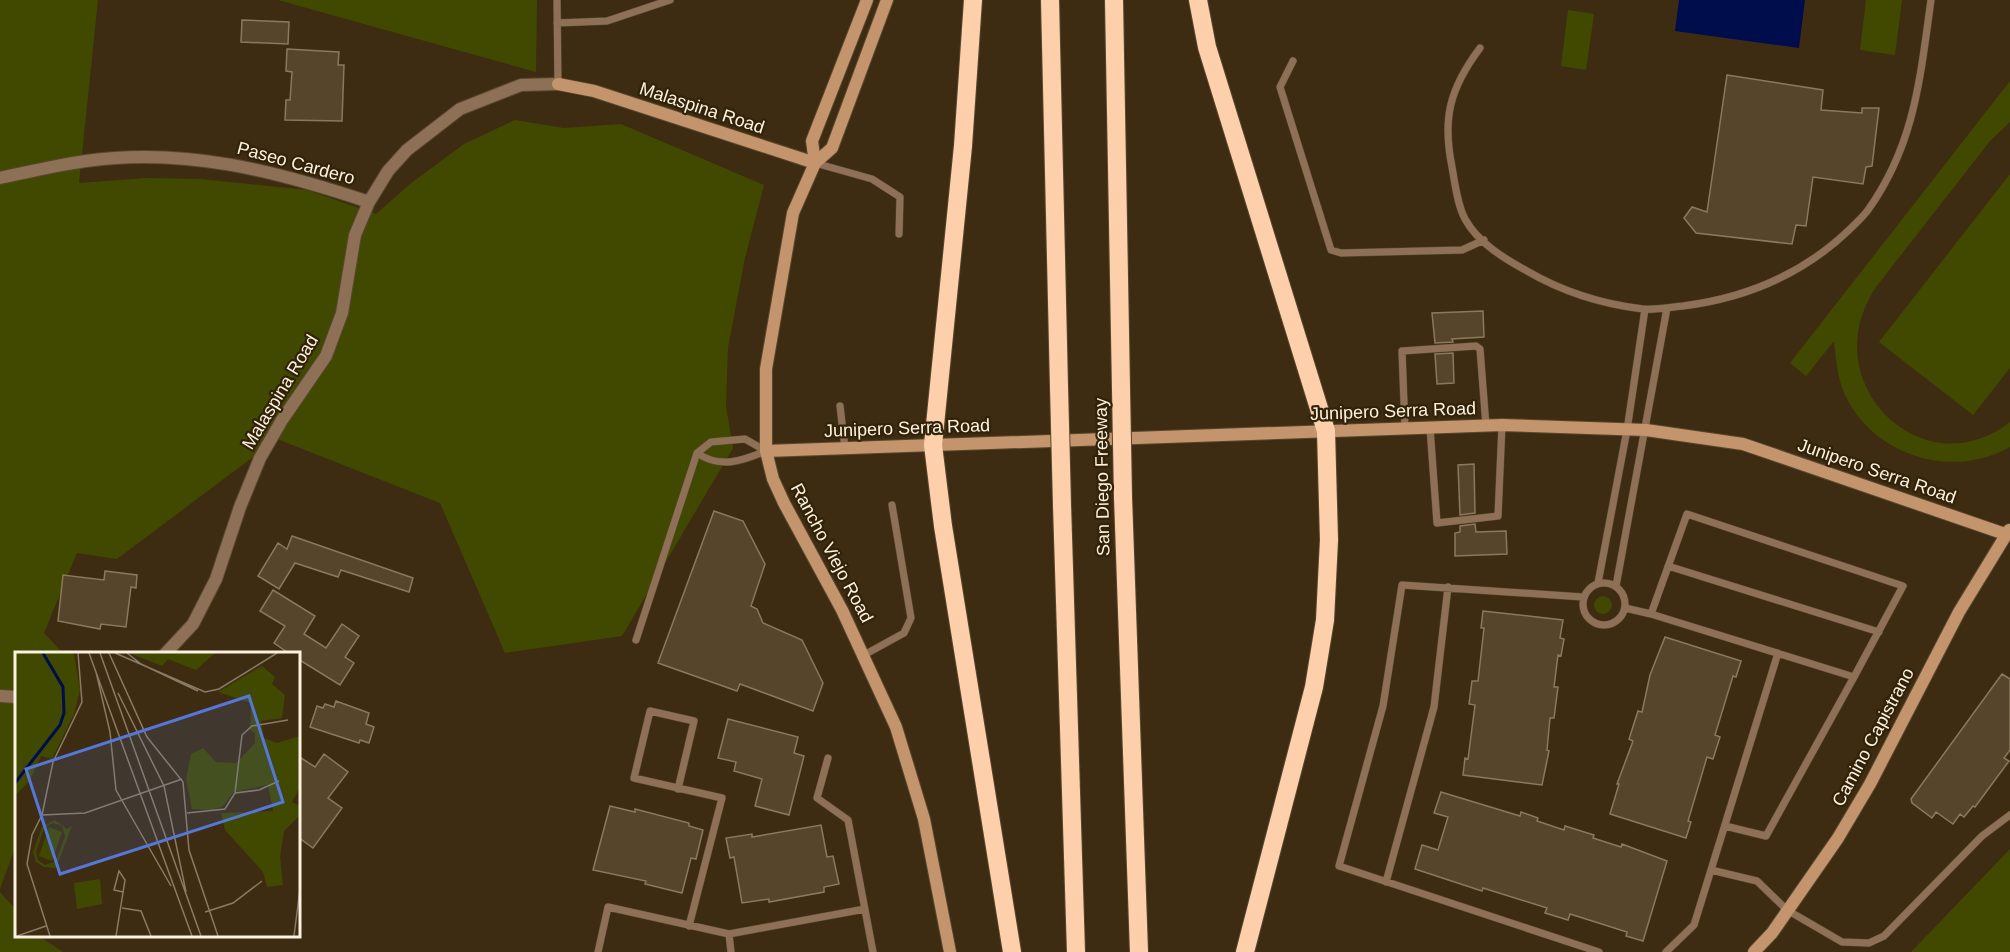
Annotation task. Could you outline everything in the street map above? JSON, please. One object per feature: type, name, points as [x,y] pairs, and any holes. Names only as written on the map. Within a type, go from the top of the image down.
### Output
[{"type":"highway","points":[[973,0],[963,146],[933,445],[943,526],[1012,952]]},
{"type":"highway","points":[[1050,0],[1076,952]]},
{"type":"highway","name":"San Diego Freeway","points":[[1114,0],[1123,497],[1139,952]]},
{"type":"highway","points":[[1198,0],[1207,47],[1326,431],[1329,540],[1325,620],[1314,687],[1245,952]]},
{"type":"main road","name":"Rancho Viejo Road","points":[[815,163],[812,141],[867,0]]},
{"type":"main road","name":"Rancho Viejo Road","points":[[887,0],[832,148],[815,163],[793,213],[766,369],[766,452],[773,478],[784,503],[864,655],[896,727],[924,819],[950,952]]},
{"type":"main road","name":"Malaspina Road","points":[[558,84],[594,91],[815,163]]},
{"type":"main road","name":"Junipero Serra Road","points":[[766,452],[1502,425],[1646,430],[1743,444],[2008,534]]},
{"type":"main road","name":"Camino Capistrano","points":[[1754,952],[1772,933],[1838,838],[1870,784],[1959,612],[2008,534]]},
{"type":"street","name":"Malaspina Road","points":[[167,652],[193,624],[216,579],[240,507],[261,458],[282,420],[326,356],[342,313],[356,235],[369,202],[388,171],[406,150],[460,109],[520,85],[558,84]]},
{"type":"street","name":"Paseo Cardero","points":[[0,178],[86,161],[163,156],[238,164],[314,184],[369,202]]},
{"type":"street","points":[[0,696],[15,697]]},
{"type":"lane","points":[[557,0],[558,84]]},
{"type":"lane","points":[[557,22],[607,21],[670,0]]},
{"type":"lane","points":[[1480,48],[1467,65],[1449,108],[1446,136],[1455,185],[1466,220],[1498,255],[1551,285],[1593,300],[1645,309],[1667,308],[1721,301],[1783,278],[1829,249],[1867,212],[1898,157],[1913,117],[1931,0]]},
{"type":"lane","points":[[1293,61],[1280,87],[1331,250],[1341,253],[1462,250],[1484,240]]},
{"type":"lane","points":[[815,163],[872,179],[900,197],[899,234]]},
{"type":"lane","points":[[1616,586],[1667,308]]},
{"type":"lane","points":[[1598,583],[1627,430],[1645,309]]},
{"type":"lane","points":[[1405,429],[1401,351],[1476,346],[1480,349],[1486,426]]},
{"type":"lane","points":[[840,406],[845,449]]},
{"type":"lane","points":[[1430,428],[1437,523],[1498,516],[1502,425]]},
{"type":"lane","points":[[636,640],[697,453],[711,442],[745,439],[766,452]]},
{"type":"lane","points":[[697,453],[710,462],[743,460],[766,452]]},
{"type":"lane","points":[[864,655],[904,633],[910,618],[892,505]]},
{"type":"lane","points":[[1651,614],[1687,514],[1903,586],[1766,836],[1725,826]]},
{"type":"lane","points":[[1668,566],[1879,632]]},
{"type":"lane","points":[[1607,582],[1616,586],[1625,600],[1620,617],[1612,623],[1603,625],[1593,623],[1586,616],[1582,607],[1583,597],[1589,588],[1598,583],[1607,582]]},
{"type":"lane","points":[[1583,597],[1402,585],[1383,706],[1340,866],[1599,952]]},
{"type":"lane","points":[[1386,882],[1434,707],[1448,587]]},
{"type":"lane","points":[[1624,608],[1651,614],[1854,677]]},
{"type":"lane","points":[[1666,952],[1694,925],[1778,653]]},
{"type":"lane","points":[[678,789],[694,721],[650,711],[634,778],[678,789],[722,798],[689,926]]},
{"type":"lane","points":[[828,758],[817,798],[849,820],[873,952]]},
{"type":"lane","points":[[1711,870],[1757,881],[1788,910],[1842,942],[1869,943],[1884,936],[1982,836],[2010,815]]},
{"type":"lane","points":[[598,952],[608,907],[729,934],[865,909]]},
{"type":"lane","points":[[729,934],[731,952]]},
{"type":"green space","points":[[0,0],[98,0],[79,183],[146,178],[200,179],[307,190],[376,214],[410,184],[464,144],[515,120],[564,128],[621,124],[764,185],[745,258],[728,347],[726,406],[733,448],[622,636],[505,653],[440,503],[277,439],[117,559],[77,553],[44,633],[62,652],[15,652],[15,848],[0,889]]},
{"type":"green space","points":[[278,0],[537,0],[536,72]]},
{"type":"green space","points":[[1866,0],[1902,0],[1895,55],[1860,50]]},
{"type":"green space","points":[[1568,10],[1594,14],[1586,70],[1561,66]]},
{"type":"green space","points":[[2010,81],[2010,122],[1990,141],[1876,287],[1860,323],[1858,358],[1868,390],[1887,416],[1913,434],[1944,443],[1977,440],[2010,422],[2010,447],[1987,457],[1963,461],[1940,461],[1916,456],[1894,447],[1875,434],[1858,416],[1842,388],[1834,341],[1806,376],[1790,363]]},
{"type":"green space","points":[[2010,174],[2010,368],[1973,415],[1879,342]]},
{"type":"green space","points":[[1599,596],[1607,596],[1612,601],[1610,612],[1599,614],[1594,609],[1594,601]]},
{"type":"green space","points":[[2010,849],[2010,952],[1911,952]]},
{"type":"green space","points":[[0,892],[15,909],[15,937],[40,937],[63,952],[0,952]]},
{"type":"shaded area","points":[[1679,0],[1805,0],[1799,48],[1675,31]]},
{"type":"building","points":[[242,20],[289,22],[288,44],[241,42]]},
{"type":"building","points":[[287,49],[339,52],[338,65],[344,65],[342,121],[285,120],[286,100],[290,100],[292,72],[286,71]]},
{"type":"building","points":[[1727,75],[1823,90],[1821,110],[1862,113],[1862,108],[1879,108],[1872,166],[1866,167],[1863,184],[1813,177],[1806,226],[1796,225],[1792,244],[1696,233],[1684,218],[1692,207],[1707,212]]},
{"type":"building","points":[[1483,311],[1484,337],[1452,339],[1453,342],[1435,343],[1432,313]]},
{"type":"building","points":[[1453,353],[1454,383],[1437,384],[1435,354]]},
{"type":"building","points":[[1474,464],[1475,513],[1460,515],[1458,465]]},
{"type":"building","points":[[714,511],[743,521],[765,564],[751,606],[757,609],[763,623],[802,640],[823,683],[813,711],[740,684],[737,691],[658,663]]},
{"type":"building","points":[[1475,524],[1476,532],[1506,531],[1507,554],[1455,556],[1455,533],[1460,532],[1460,526]]},
{"type":"building","points":[[292,536],[413,578],[409,592],[341,570],[338,577],[295,563],[279,589],[258,576],[278,543],[287,549]]},
{"type":"building","points":[[105,571],[137,575],[136,588],[131,587],[126,627],[101,624],[100,629],[58,621],[63,575],[104,580]]},
{"type":"building","points":[[273,590],[315,616],[304,634],[326,648],[342,624],[359,636],[345,657],[354,663],[340,685],[300,660],[300,652],[287,652],[274,643],[285,626],[260,611]]},
{"type":"building","points":[[1483,611],[1563,620],[1560,638],[1564,639],[1561,656],[1558,655],[1554,687],[1558,687],[1554,718],[1550,718],[1547,750],[1549,751],[1542,785],[1463,775],[1465,758],[1468,759],[1475,705],[1469,704],[1472,681],[1478,681],[1484,628],[1481,628]]},
{"type":"building","points":[[1665,637],[1741,661],[1736,677],[1733,676],[1715,735],[1720,737],[1713,759],[1707,757],[1688,821],[1691,822],[1686,838],[1610,814],[1619,784],[1617,784],[1633,741],[1629,739],[1638,711],[1642,712],[1650,675]]},
{"type":"building","points":[[2002,674],[2010,679],[2010,750],[2004,758],[2009,761],[1975,807],[1973,806],[1964,817],[1960,814],[1953,824],[1936,812],[1932,818],[1912,803],[1911,799]]},
{"type":"building","points":[[336,701],[369,713],[366,724],[374,727],[369,743],[360,740],[359,743],[310,727],[317,706],[323,708],[325,704],[334,707]]},
{"type":"building","points":[[728,719],[798,737],[794,753],[804,756],[789,815],[755,806],[762,779],[734,771],[736,762],[718,758]]},
{"type":"building","points":[[324,754],[348,772],[328,798],[342,808],[313,848],[300,838],[300,757],[315,767]]},
{"type":"building","points":[[1441,792],[1520,816],[1521,812],[1538,818],[1537,821],[1564,830],[1565,826],[1594,835],[1593,838],[1621,847],[1622,844],[1667,861],[1643,941],[1626,936],[1627,932],[1570,914],[1568,920],[1545,913],[1547,908],[1483,888],[1482,891],[1415,869],[1422,845],[1438,850],[1448,817],[1434,813]]},
{"type":"building","points":[[610,806],[635,812],[635,809],[689,823],[689,826],[703,830],[696,859],[691,858],[682,893],[645,884],[646,881],[593,870]]},
{"type":"building","points":[[821,825],[827,857],[833,856],[839,884],[824,887],[824,892],[769,902],[769,899],[742,903],[734,857],[730,858],[726,838],[752,834],[752,837]]}]
